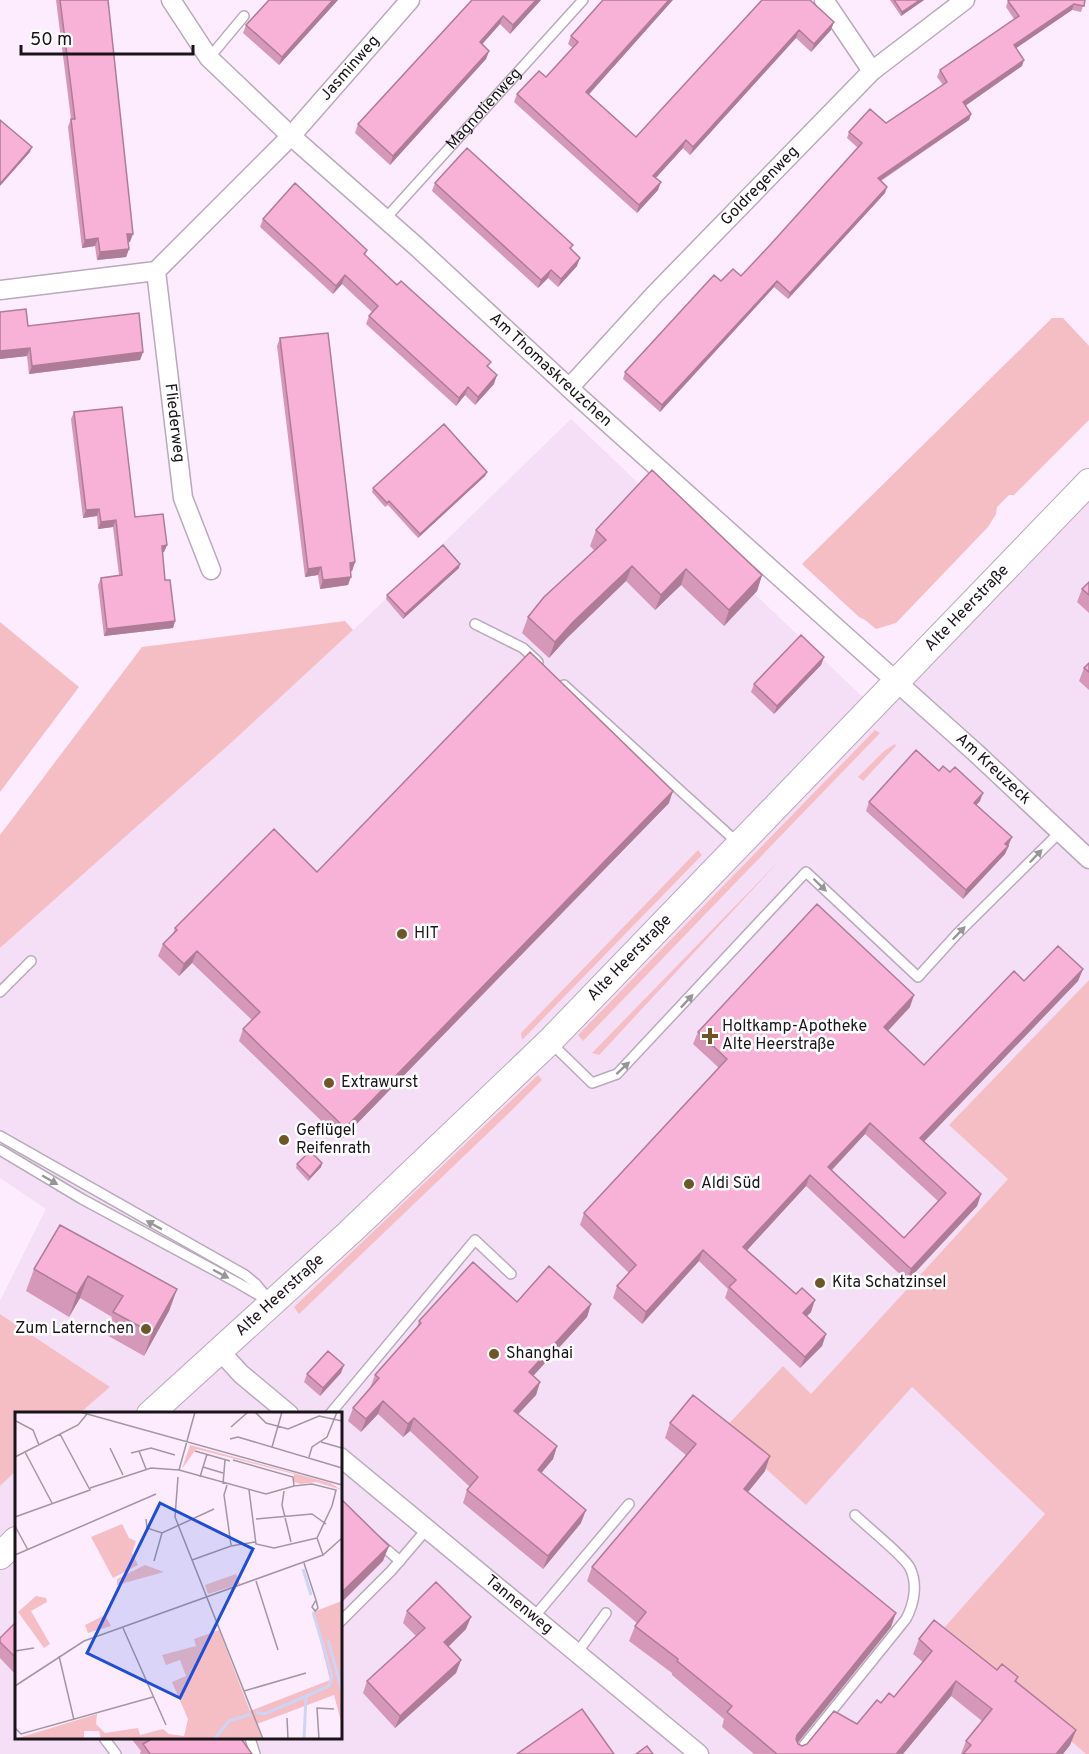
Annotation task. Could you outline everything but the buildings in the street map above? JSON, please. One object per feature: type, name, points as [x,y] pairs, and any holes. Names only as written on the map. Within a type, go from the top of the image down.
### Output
[{"type":"street","name":"Am Thomaskreuzchen","points":[[171,0],[209,58],[291,136],[895,682]]},
{"type":"street","name":"Jasminweg","points":[[291,136],[410,0]]},
{"type":"street","points":[[824,0],[872,71]]},
{"type":"street","name":"Goldregenweg","points":[[569,388],[654,296],[872,71],[965,0]]},
{"type":"street","points":[[0,290],[156,271],[291,136]]},
{"type":"street","name":"Fliederweg","points":[[156,271],[183,498],[211,570]]},
{"type":"street","name":"Alte Heerstraße","points":[[151,1412],[350,1232],[549,1042],[1089,482]]},
{"type":"street","name":"Am Kreuzeck","points":[[895,682],[1089,859]]},
{"type":"street","points":[[219,1350],[241,1374],[288,1412]]},
{"type":"street","name":"Tannenweg","points":[[342,1459],[699,1754]]},
{"type":"lane","name":"Magnolienweg","points":[[385,219],[584,0]]},
{"type":"lane","points":[[209,58],[244,16]]},
{"type":"lane","points":[[475,624],[523,648],[549,672]]},
{"type":"lane","points":[[557,679],[740,845]]},
{"type":"lane","points":[[549,1042],[592,1083],[617,1074],[806,872],[918,977],[957,934],[1060,831]]},
{"type":"lane","points":[[0,992],[31,961]]},
{"type":"lane","points":[[0,1136],[244,1275],[256,1284],[271,1303]]},
{"type":"lane","points":[[0,1150],[82,1199],[271,1303]]},
{"type":"lane","points":[[331,1412],[475,1240],[511,1274]]},
{"type":"lane","points":[[534,1617],[629,1504]]},
{"type":"lane","points":[[797,1754],[906,1619],[912,1608],[915,1589],[910,1567],[855,1515]]},
{"type":"lane","points":[[342,1620],[427,1529]]},
{"type":"lane","points":[[369,1534],[399,1561]]},
{"type":"lane","points":[[578,1653],[606,1613]]},
{"type":"lane","points":[[105,1739],[116,1754]]},
{"type":"lane","points":[[251,1739],[255,1754]]},
{"type":"shaded area","points":[[1052,318],[1063,318],[1089,346],[1089,420],[1014,495],[1009,495],[997,507],[996,514],[988,527],[896,623],[876,629],[859,617],[802,564]]},
{"type":"shaded area","points":[[571,419],[869,703],[1089,474],[1089,980],[950,1125],[1009,1178],[910,1286],[806,1504],[912,1387],[1045,1514],[942,1630],[1086,1754],[0,1754],[0,1486],[15,1472],[15,1739],[342,1739],[342,1412],[81,1412],[110,1387],[0,1314],[0,1301],[46,1209],[0,1178],[0,948],[232,742],[366,618]]},
{"type":"shaded area","points":[[345,621],[353,630],[232,742],[0,948],[0,835],[142,647]]},
{"type":"shaded area","points":[[0,622],[79,687],[0,792]]},
{"type":"shaded area","points":[[875,730],[880,733],[583,1041],[578,1035]]},
{"type":"shaded area","points":[[895,744],[896,746],[863,781],[858,777],[884,751]]},
{"type":"shaded area","points":[[698,850],[702,855],[522,1040],[521,1033]]},
{"type":"shaded area","points":[[780,860],[602,1052],[599,1055],[592,1053]]},
{"type":"shaded area","points":[[1089,980],[1089,1754],[1086,1754],[942,1630],[1045,1514],[912,1387],[806,1505],[723,1430],[783,1366],[811,1394],[1008,1179],[949,1125]]},
{"type":"shaded area","points":[[538,1075],[542,1080],[510,1112],[299,1314],[294,1307]]},
{"type":"shaded area","points":[[0,1314],[110,1387],[81,1412],[15,1412],[15,1472],[0,1486]]},
{"type":"place","name":"HIT","points":[[402,934]]},
{"type":"place","name":"Holtkamp-Apotheke Alte Heerstraße","points":[[710,1036]]},
{"type":"place","name":"Extrawurst","points":[[329,1083]]},
{"type":"place","name":"Geflügel Reifenrath","points":[[284,1140]]},
{"type":"place","name":"Aldi Süd","points":[[689,1184]]},
{"type":"place","name":"Kita Schatzinsel","points":[[820,1283]]},
{"type":"place","name":"Zum Laternchen","points":[[146,1329]]},
{"type":"place","name":"Shanghai","points":[[494,1354]]}]
